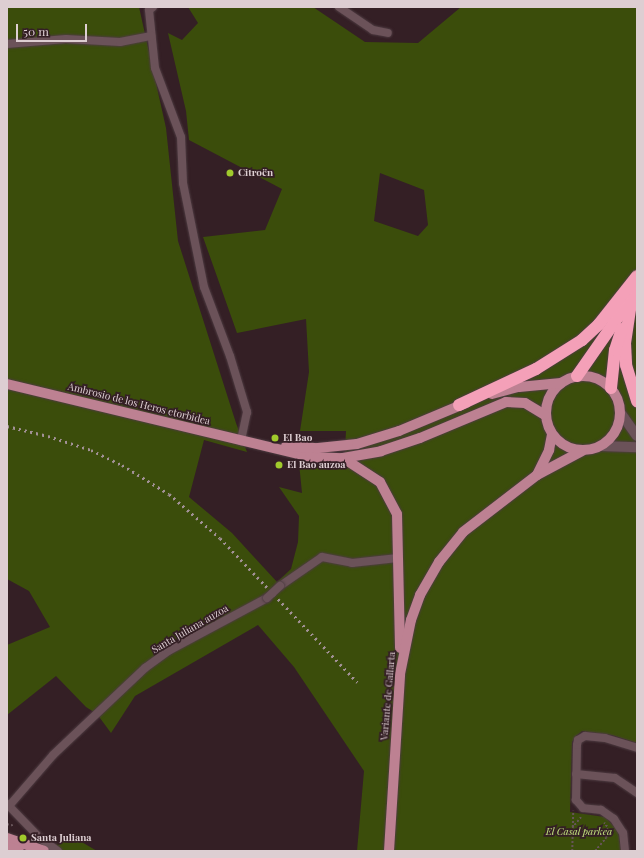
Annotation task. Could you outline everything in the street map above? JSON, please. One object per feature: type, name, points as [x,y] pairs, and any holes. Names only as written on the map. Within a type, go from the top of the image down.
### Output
[{"type":"highway","points":[[460,405],[536,368],[582,340],[599,324],[637,276]]},
{"type":"highway","points":[[611,388],[615,350],[635,294]]},
{"type":"highway","points":[[577,376],[635,294]]},
{"type":"highway","points":[[629,313],[626,365],[637,401]]},
{"type":"main road","points":[[266,446],[318,448],[357,444],[399,431],[460,405],[506,390],[560,383],[577,376],[595,378],[611,388],[620,412],[615,432],[600,446],[582,451],[566,446],[552,435],[545,415],[549,397],[560,383]]},
{"type":"main road","name":"Ambrosio de los Heros etorbidea","points":[[7,384],[266,446]]},
{"type":"main road","points":[[266,446],[310,457],[343,458],[381,451],[420,438],[506,402],[525,403],[545,415]]},
{"type":"main road","name":"Variante de Gallarta","points":[[538,475],[549,450],[552,435]]},
{"type":"main road","name":"Variante de Gallarta","points":[[389,851],[400,674],[411,620],[420,595],[439,562],[464,532],[538,475],[582,451]]},
{"type":"main road","points":[[343,458],[380,482],[391,498],[397,514],[400,674]]},
{"type":"main road","points":[[7,838],[44,850]]},
{"type":"main road","points":[[7,846],[19,851]]},
{"type":"street","points":[[339,7],[373,30],[388,33]]},
{"type":"street","points":[[150,8],[151,36],[155,68],[181,137],[183,183],[204,287],[230,356],[247,412],[241,441]]},
{"type":"street","points":[[7,44],[66,39],[120,42],[151,36]]},
{"type":"street","points":[[620,412],[637,436]]},
{"type":"street","points":[[600,446],[637,447]]},
{"type":"street","name":"Santa Juliana auzoa","points":[[40,838],[8,805],[53,755],[145,668],[170,650],[267,598],[280,586],[322,557],[352,563],[398,558]]},
{"type":"street","points":[[625,851],[623,833],[614,819],[601,810],[583,808],[576,800],[577,744],[578,740],[585,736],[605,738],[637,748]]},
{"type":"street","points":[[576,774],[615,778],[637,793]]},
{"type":"street","points":[[40,838],[44,850]]},
{"type":"street","points":[[40,838],[58,851]]},
{"type":"path","points":[[572,851],[572,828],[576,800]]},
{"type":"path","points":[[572,828],[582,816],[586,815]]},
{"type":"path","points":[[595,851],[606,838],[607,831],[600,818]]},
{"type":"path","points":[[7,824],[12,825]]},
{"type":"green space","name":"El Casal parkea","points":[[7,7],[139,7],[166,128],[178,241],[236,423],[247,452],[204,440],[189,497],[232,533],[277,582],[291,569],[298,542],[299,516],[279,487],[302,493],[299,463],[344,469],[346,431],[300,431],[309,372],[306,319],[237,333],[203,237],[265,230],[282,189],[189,140],[186,111],[168,33],[182,40],[198,23],[188,7],[313,7],[365,42],[418,43],[461,7],[637,7],[637,743],[612,735],[582,731],[576,736],[572,742],[570,812],[605,817],[618,831],[621,851],[357,851],[364,771],[294,667],[258,625],[135,696],[111,733],[97,714],[86,707],[56,676],[7,715],[7,645],[50,627],[29,591],[7,579]],"holes":[[[380,173],[424,190],[428,225],[418,236],[374,221]]]},
{"type":"green space","points":[[68,834],[97,851],[49,851]]},
{"type":"railway","points":[[7,426],[48,436],[91,450],[122,465],[169,494],[220,538],[357,682]]},
{"type":"place","name":"Citroën","points":[[230,173]]},
{"type":"place","name":"El Bao","points":[[275,438]]},
{"type":"place","name":"El Bao auzoa","points":[[279,465]]},
{"type":"place","name":"Santa Juliana","points":[[23,838]]}]
